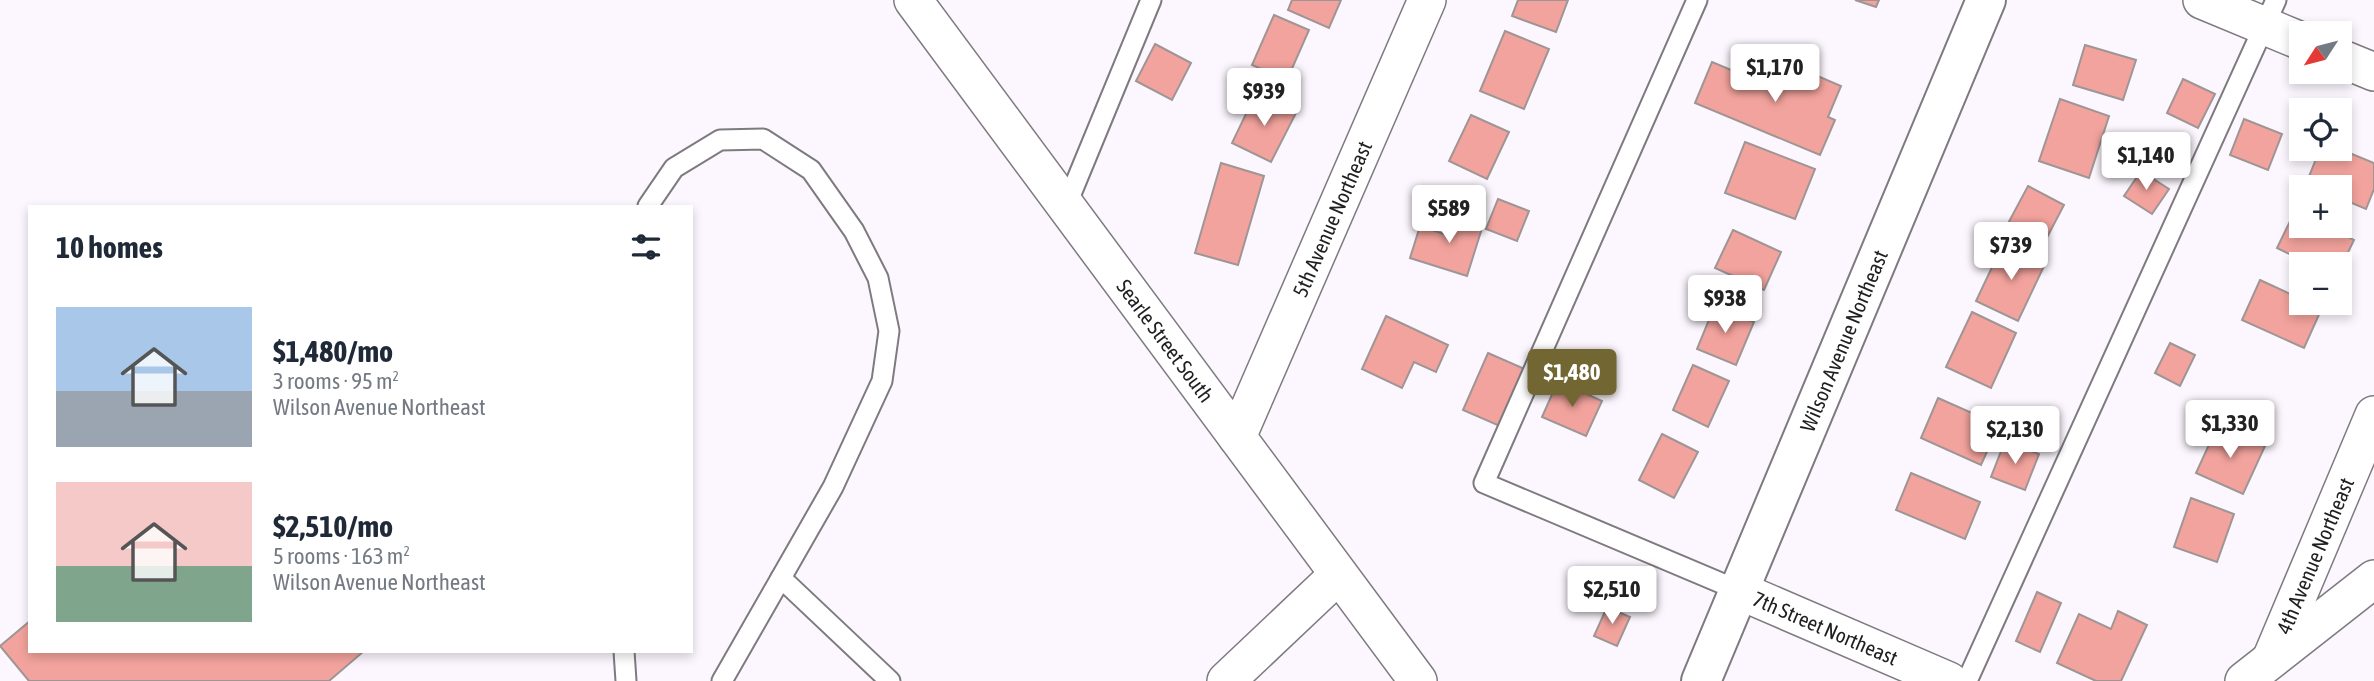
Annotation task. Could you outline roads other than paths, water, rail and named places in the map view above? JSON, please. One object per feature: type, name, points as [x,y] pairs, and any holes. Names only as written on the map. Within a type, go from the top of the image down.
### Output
[{"type":"street","name":"Searle Street South","points":[[913,0],[1418,681]]},
{"type":"street","name":"5th Avenue Northeast","points":[[1237,437],[1427,0]]},
{"type":"street","name":"Wilson Avenue Northeast","points":[[1701,681],[1986,0]]},
{"type":"street","points":[[2202,0],[2271,13],[2289,30]]},
{"type":"street","points":[[2352,63],[2374,72]]},
{"type":"street","name":"4th Avenue Northeast","points":[[2272,657],[2374,415]]},
{"type":"street","points":[[1226,681],[1338,576]]},
{"type":"street","points":[[2244,681],[2374,579]]},
{"type":"street","name":"7th Street Northeast","points":[[1740,591],[1949,681]]},
{"type":"lane","points":[[1066,206],[1151,0]]},
{"type":"lane","points":[[1697,0],[1485,483],[1740,591]]},
{"type":"lane","points":[[1968,681],[2271,13]]},
{"type":"lane","points":[[649,205],[674,168],[720,139],[763,139],[811,170],[854,231],[878,278],[889,331],[883,381],[833,487],[722,681]]},
{"type":"lane","points":[[780,578],[890,681]]},
{"type":"lane","points":[[624,653],[626,681]]}]
